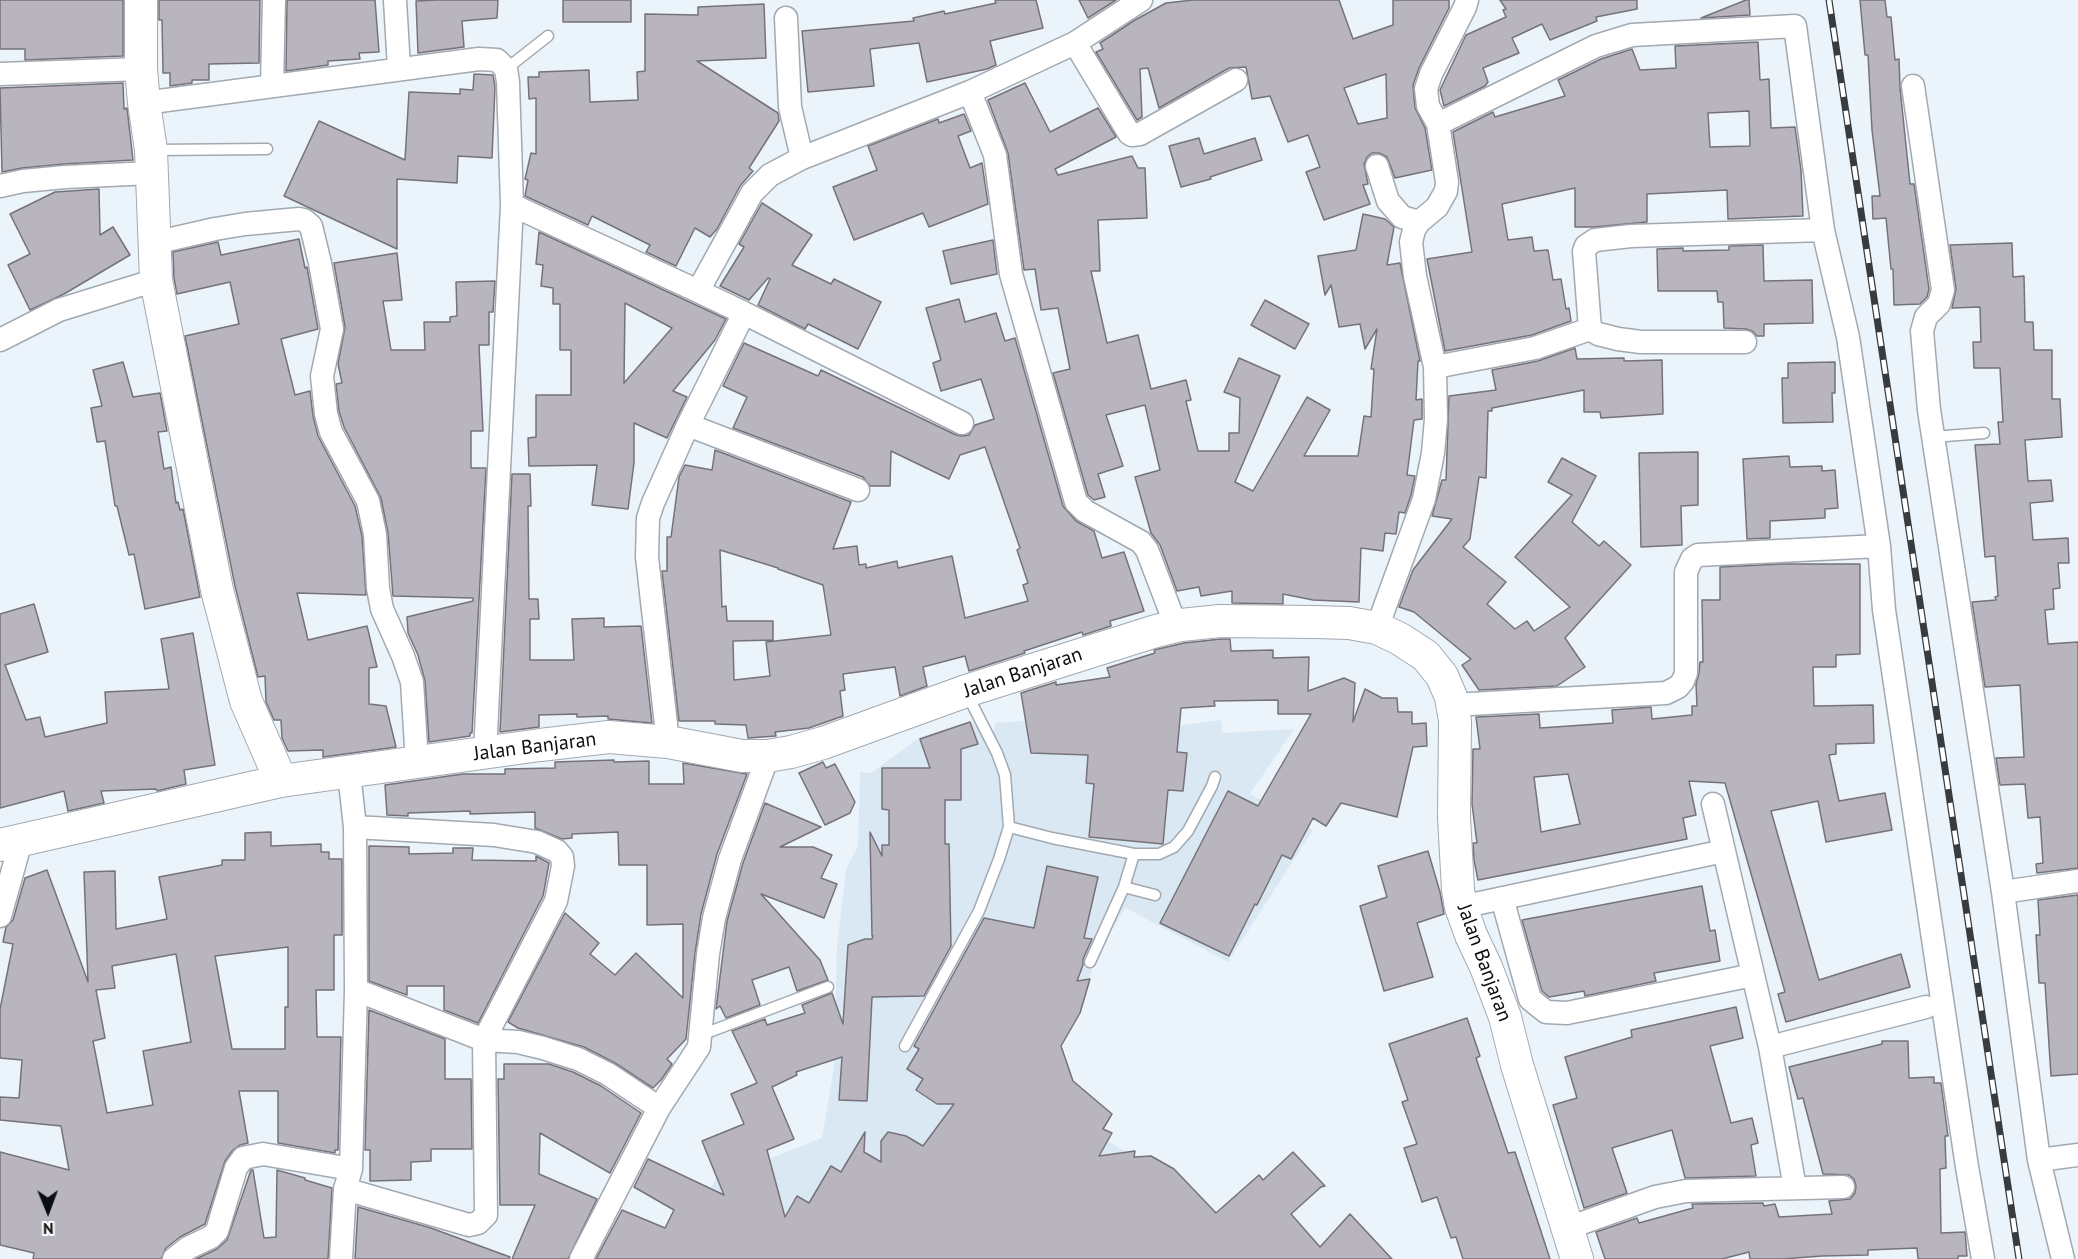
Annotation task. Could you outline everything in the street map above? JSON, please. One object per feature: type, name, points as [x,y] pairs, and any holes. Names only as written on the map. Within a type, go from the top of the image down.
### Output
[{"type":"street","points":[[141,0],[141,69],[152,162],[156,280],[217,590],[246,701],[281,781]]},
{"type":"street","points":[[272,85],[274,0]]},
{"type":"street","points":[[395,0],[399,68]]},
{"type":"street","points":[[698,291],[752,193],[770,176],[802,158],[970,92],[1075,43],[1141,0]]},
{"type":"street","points":[[1377,628],[1424,499],[1434,441],[1435,367],[1411,248],[1412,236],[1419,222],[1437,207],[1446,191],[1447,182],[1438,124],[1428,106],[1426,89],[1467,0]]},
{"type":"street","points":[[786,18],[790,107],[802,158]]},
{"type":"street","points":[[1438,124],[1596,46],[1632,35],[1795,26],[1823,230],[1848,337],[1879,546],[1886,622],[1966,1167],[1983,1259]]},
{"type":"street","points":[[1075,43],[1132,135],[1140,134],[1236,80]]},
{"type":"street","points":[[144,104],[478,58],[497,60],[506,69],[512,205],[485,753]]},
{"type":"street","points":[[0,74],[141,69]]},
{"type":"street","points":[[1913,86],[1943,290],[1939,304],[1926,317],[1922,331],[1933,437],[2003,891],[2039,1160],[2063,1259]]},
{"type":"street","points":[[970,92],[995,155],[1011,274],[1076,502],[1084,511],[1141,542],[1147,550],[1176,626]]},
{"type":"street","points":[[0,186],[152,162]]},
{"type":"street","points":[[1377,166],[1388,201],[1402,217],[1419,222]]},
{"type":"street","points":[[512,205],[744,313],[962,423]]},
{"type":"street","points":[[154,243],[245,224],[299,219],[311,225],[332,329],[322,376],[326,414],[331,432],[368,501],[375,534],[378,588],[382,609],[412,682],[417,763]]},
{"type":"street","points":[[1590,329],[1584,251],[1586,246],[1595,240],[1631,236],[1823,230]]},
{"type":"street","points":[[0,340],[59,310],[156,280]]},
{"type":"street","points":[[668,742],[646,539],[648,518],[652,503],[688,425],[744,313]]},
{"type":"street","points":[[1435,367],[1535,348],[1590,329]]},
{"type":"street","points":[[1590,329],[1598,334],[1641,342],[1745,342]]},
{"type":"street","points":[[688,425],[858,490]]},
{"type":"street","points":[[1452,705],[1666,693],[1678,687],[1686,673],[1686,572],[1692,559],[1698,555],[1879,546]]},
{"type":"street","name":"Jalan Banjaran","points":[[10,843],[281,781],[609,737],[668,742],[742,756],[768,756],[823,743],[966,691],[1176,626],[1220,621],[1349,623],[1377,628],[1400,639],[1426,657],[1442,676],[1452,705],[1455,721],[1454,817],[1461,907],[1505,1017],[1517,1065],[1577,1259]]},
{"type":"street","points":[[581,1259],[659,1108],[699,1047],[708,954],[714,918],[730,859],[768,756]]},
{"type":"street","points":[[341,1259],[348,1179],[356,990],[355,827],[349,773]]},
{"type":"street","points":[[1713,804],[1770,1047],[1795,1188]]},
{"type":"street","points":[[183,1255],[217,1231],[236,1168],[243,1158],[263,1154],[309,1161],[348,1179],[463,1224],[474,1225],[483,1220],[486,1215],[484,1040],[551,913],[556,901],[563,866],[562,857],[552,847],[537,842],[494,835],[355,827]]},
{"type":"street","points":[[0,916],[10,843]]},
{"type":"street","points":[[1461,907],[1724,851]]},
{"type":"street","points":[[2003,891],[2078,881]]},
{"type":"street","points":[[1502,898],[1530,999],[1546,1012],[1567,1013],[1753,975]]},
{"type":"street","points":[[356,990],[484,1040],[518,1042],[578,1059],[608,1074],[659,1108]]},
{"type":"street","points":[[1770,1047],[1926,1007]]},
{"type":"street","points":[[2039,1160],[2078,1155]]},
{"type":"street","points":[[1568,1228],[1655,1197],[1678,1192],[1843,1187]]},
{"type":"lane","points":[[506,69],[548,36]]},
{"type":"lane","points":[[152,162],[267,149]]},
{"type":"lane","points":[[1933,437],[1984,433]]},
{"type":"lane","points":[[905,1046],[979,910],[1009,827],[1005,775],[997,753],[966,691]]},
{"type":"lane","points":[[1009,827],[1134,854],[1159,854],[1174,848],[1188,831],[1215,777]]},
{"type":"lane","points":[[1090,962],[1124,887],[1134,854]]},
{"type":"lane","points":[[1124,887],[1155,895]]},
{"type":"lane","points":[[701,1035],[828,987]]},
{"type":"shaded area","points":[[1221,720],[1222,733],[1294,729],[1250,794],[1313,830],[1228,962],[1126,908],[1104,940],[1093,966],[1080,1013],[1061,1046],[1073,1081],[1112,1114],[1103,1129],[1112,1133],[1108,1141],[1126,1152],[1135,1151],[1134,1161],[1151,1156],[1174,1169],[1221,1219],[678,1259],[719,1171],[769,1159],[822,1138],[834,1067],[837,945],[846,870],[858,845],[860,772],[871,773],[920,737],[970,721],[987,732],[994,731],[996,723],[1022,721],[1071,721],[1166,727]]},
{"type":"building","points":[[0,0],[123,0],[123,56],[25,60],[25,49],[0,49]]},
{"type":"building","points":[[159,0],[260,0],[259,63],[209,64],[209,80],[192,80],[192,83],[170,86],[170,73],[163,73],[162,20],[159,20]]},
{"type":"building","points":[[287,0],[375,0],[379,52],[359,53],[360,59],[328,61],[328,65],[286,71]]},
{"type":"building","points":[[498,0],[497,18],[462,21],[464,47],[418,53],[416,1]]},
{"type":"building","points":[[563,0],[631,0],[631,22],[563,22]]},
{"type":"building","points":[[995,0],[1036,0],[1043,28],[990,41],[996,65],[927,82],[919,43],[870,49],[874,86],[808,92],[802,31],[914,21],[913,18],[944,11],[945,14],[996,3]]},
{"type":"building","points":[[1079,0],[1116,0],[1088,18]]},
{"type":"building","points":[[1193,0],[1339,0],[1353,39],[1393,25],[1393,0],[1449,0],[1449,8],[1413,85],[1415,108],[1425,128],[1432,170],[1395,178],[1387,157],[1379,153],[1372,153],[1364,164],[1368,184],[1363,185],[1370,204],[1324,220],[1306,172],[1320,167],[1308,135],[1288,142],[1270,96],[1252,99],[1246,67],[1229,68],[1159,108],[1148,68],[1140,69],[1142,117],[1137,120],[1096,52],[1103,49],[1100,43],[1166,3]],"holes":[[[1386,74],[1387,118],[1358,124],[1344,88]]]},
{"type":"building","points":[[1500,0],[1637,0],[1637,9],[1596,17],[1597,21],[1550,40],[1542,24],[1512,38],[1519,53],[1483,68],[1488,82],[1485,86],[1444,106],[1440,90],[1466,35],[1506,17],[1503,10],[1506,9]]},
{"type":"building","points":[[1749,0],[1750,15],[1701,18]]},
{"type":"building","points":[[1860,0],[1885,0],[1887,17],[1891,17],[1895,60],[1899,59],[1910,184],[1914,184],[1929,289],[1927,297],[1920,304],[1894,305],[1893,269],[1891,269],[1886,218],[1873,219],[1872,196],[1880,196],[1872,130],[1868,55],[1865,55]]},
{"type":"building","points":[[764,4],[766,58],[697,61],[778,113],[779,121],[749,168],[753,171],[740,186],[717,229],[710,237],[695,228],[676,266],[646,252],[650,245],[592,216],[588,225],[525,196],[528,180],[525,179],[531,153],[536,154],[536,98],[529,99],[528,77],[539,77],[539,72],[589,70],[590,102],[638,100],[637,72],[645,71],[645,14],[698,15],[698,7]]},
{"type":"building","points":[[1758,42],[1760,80],[1769,79],[1771,128],[1795,127],[1801,170],[1803,216],[1728,219],[1727,190],[1647,194],[1647,222],[1594,227],[1575,227],[1575,188],[1502,204],[1508,240],[1532,237],[1534,251],[1548,250],[1553,280],[1561,279],[1566,309],[1569,308],[1571,321],[1532,335],[1445,351],[1427,259],[1472,252],[1453,132],[1493,112],[1495,117],[1565,96],[1558,80],[1601,59],[1632,49],[1640,70],[1676,68],[1675,46]],"holes":[[[1749,111],[1750,146],[1710,147],[1708,113]]]},
{"type":"building","points":[[474,74],[493,75],[495,87],[492,158],[458,156],[457,183],[397,179],[397,249],[284,196],[319,121],[405,160],[409,92],[460,94],[460,89],[473,90]]},
{"type":"building","points":[[123,83],[124,109],[127,108],[133,160],[64,164],[2,172],[0,88]]},
{"type":"building","points":[[1025,83],[1050,132],[1098,108],[1116,137],[1055,169],[1058,175],[1132,156],[1138,168],[1145,168],[1147,218],[1098,220],[1100,271],[1091,271],[1107,343],[1138,335],[1151,389],[1186,380],[1191,400],[1186,401],[1198,451],[1229,451],[1229,433],[1239,433],[1240,398],[1224,392],[1239,358],[1280,376],[1235,482],[1253,491],[1307,397],[1330,410],[1304,456],[1358,456],[1364,416],[1371,417],[1374,369],[1371,369],[1377,329],[1365,349],[1360,324],[1339,327],[1331,285],[1325,295],[1318,256],[1356,250],[1363,214],[1385,219],[1394,227],[1387,265],[1400,263],[1420,361],[1418,361],[1416,400],[1422,399],[1422,419],[1414,420],[1407,475],[1415,476],[1405,513],[1399,512],[1396,534],[1385,533],[1383,551],[1361,548],[1359,602],[1313,600],[1283,594],[1283,604],[1232,603],[1232,591],[1201,596],[1199,587],[1177,591],[1160,545],[1151,533],[1135,477],[1160,470],[1145,405],[1106,415],[1123,466],[1098,474],[1105,497],[1094,500],[1088,495],[1053,373],[1070,369],[1058,308],[1041,310],[1035,269],[1024,270],[1008,153],[988,100]]},
{"type":"building","points":[[964,114],[971,131],[958,136],[970,168],[982,163],[988,204],[929,227],[923,213],[854,240],[833,187],[877,170],[868,146],[938,119],[939,123]]},
{"type":"building","points":[[1199,138],[1204,154],[1255,138],[1262,160],[1210,177],[1211,179],[1181,187],[1169,146]]},
{"type":"building","points":[[99,189],[100,235],[113,227],[130,255],[64,294],[30,310],[8,265],[30,254],[10,214],[55,192]]},
{"type":"building","points":[[762,203],[812,235],[792,265],[831,284],[834,279],[881,302],[858,349],[808,324],[805,329],[758,305],[770,279],[768,278],[749,300],[720,286],[744,247],[739,244]]},
{"type":"building","points":[[539,232],[726,319],[715,340],[673,391],[687,397],[667,438],[634,423],[634,463],[628,509],[592,505],[597,465],[529,466],[528,438],[536,437],[536,395],[571,395],[571,350],[560,350],[560,304],[553,304],[553,288],[541,286],[543,265],[536,264]],"holes":[[[625,303],[672,328],[624,383]]]},
{"type":"building","points":[[299,239],[305,268],[307,267],[318,329],[281,339],[295,395],[310,391],[318,436],[355,506],[362,536],[366,595],[297,593],[308,640],[367,626],[377,667],[369,668],[369,704],[386,706],[396,747],[323,757],[323,750],[288,751],[282,738],[281,720],[274,720],[266,702],[265,676],[258,677],[235,586],[185,336],[239,324],[230,282],[177,294],[174,278],[173,252],[218,242],[221,255]]},
{"type":"building","points":[[993,240],[997,274],[951,284],[943,251]]},
{"type":"building","points":[[2012,243],[2013,277],[2024,276],[2025,322],[2033,322],[2034,350],[2052,350],[2052,399],[2060,399],[2062,437],[2025,440],[2028,481],[2051,480],[2053,501],[2030,503],[2033,540],[2068,538],[2069,563],[2058,563],[2060,588],[2053,589],[2054,609],[2045,610],[2048,644],[2078,642],[2078,868],[2037,873],[2036,864],[2043,863],[2040,817],[2028,818],[2025,784],[2000,785],[1996,758],[2024,757],[2020,685],[1985,687],[1972,602],[1996,600],[1995,597],[1998,596],[1995,556],[1985,557],[1975,445],[2000,444],[1998,422],[2003,422],[2000,368],[1974,368],[1973,342],[1981,342],[1980,307],[1952,308],[1956,289],[1950,245]]},
{"type":"building","points":[[1763,245],[1764,281],[1812,280],[1813,323],[1764,324],[1764,336],[1757,336],[1746,329],[1724,328],[1723,302],[1718,302],[1717,291],[1658,291],[1657,249],[1729,250],[1729,246]]},
{"type":"building","points":[[397,253],[402,300],[383,301],[391,350],[425,350],[424,322],[450,322],[450,317],[457,316],[456,282],[495,281],[493,312],[489,312],[489,345],[479,345],[483,431],[471,431],[471,468],[486,468],[472,733],[470,736],[429,742],[425,681],[418,655],[408,633],[407,617],[473,601],[473,598],[393,596],[388,533],[381,498],[344,427],[339,411],[336,384],[342,383],[338,364],[345,327],[334,263]]},
{"type":"building","points":[[959,299],[965,322],[996,313],[1005,341],[1015,338],[1063,506],[1076,521],[1094,531],[1102,558],[1124,552],[1144,611],[1110,621],[1111,626],[1083,635],[1082,632],[969,671],[965,656],[923,667],[927,686],[900,696],[895,667],[843,674],[845,690],[840,691],[843,716],[809,728],[775,732],[776,736],[748,738],[746,725],[715,724],[715,721],[679,721],[662,571],[667,571],[667,537],[671,537],[679,477],[685,465],[712,470],[715,450],[851,502],[833,549],[857,546],[859,565],[866,564],[866,568],[897,561],[898,568],[952,556],[965,618],[1028,601],[1023,585],[1028,583],[1017,550],[1020,548],[985,447],[960,455],[949,479],[891,451],[890,486],[870,486],[863,477],[733,428],[747,397],[723,386],[744,343],[818,376],[821,370],[956,435],[969,435],[975,425],[994,419],[981,379],[941,391],[933,363],[941,360],[926,308]],"holes":[[[720,550],[823,585],[831,635],[766,642],[770,676],[734,680],[733,641],[773,640],[773,621],[727,621],[726,606],[722,607]]]},
{"type":"building","points":[[1265,300],[1309,324],[1295,349],[1251,325]]},
{"type":"building","points":[[1575,348],[1577,359],[1662,360],[1663,414],[1601,418],[1600,412],[1584,412],[1584,390],[1492,408],[1492,411],[1488,411],[1486,478],[1479,477],[1470,539],[1463,547],[1506,582],[1487,604],[1515,629],[1527,621],[1534,631],[1570,607],[1515,557],[1572,495],[1548,482],[1562,458],[1596,476],[1572,522],[1599,546],[1604,541],[1631,565],[1565,638],[1585,667],[1557,686],[1479,690],[1462,665],[1471,659],[1414,612],[1399,607],[1413,570],[1452,519],[1432,516],[1442,480],[1446,480],[1449,396],[1496,390],[1492,370],[1538,361]]},
{"type":"building","points":[[123,362],[133,397],[160,393],[167,431],[158,432],[164,469],[171,467],[176,503],[178,502],[180,510],[183,509],[200,597],[145,609],[134,554],[129,555],[117,506],[115,506],[105,441],[97,442],[91,408],[102,406],[93,370]]},
{"type":"building","points":[[1835,362],[1835,393],[1832,393],[1833,422],[1783,423],[1782,378],[1788,378],[1788,363]]},
{"type":"building","points":[[1698,452],[1698,505],[1681,506],[1682,545],[1641,547],[1639,453]]},
{"type":"building","points":[[1789,456],[1790,467],[1822,466],[1822,471],[1835,470],[1838,508],[1825,509],[1825,518],[1770,521],[1770,538],[1747,539],[1743,459]]},
{"type":"building","points":[[512,474],[530,474],[529,599],[538,599],[539,619],[530,619],[530,660],[574,660],[572,619],[604,618],[604,627],[641,626],[652,723],[608,719],[608,716],[539,715],[539,727],[500,732]]},
{"type":"building","points":[[1860,564],[1860,654],[1836,655],[1836,667],[1813,667],[1814,706],[1873,705],[1874,743],[1836,744],[1836,754],[1829,755],[1839,801],[1885,793],[1892,830],[1826,842],[1818,801],[1771,811],[1819,980],[1901,954],[1910,987],[1786,1022],[1778,994],[1785,992],[1725,783],[1689,781],[1696,815],[1683,818],[1687,839],[1478,880],[1474,860],[1473,843],[1477,843],[1472,804],[1473,749],[1480,749],[1476,717],[1539,714],[1540,728],[1613,723],[1612,710],[1651,707],[1652,719],[1692,715],[1692,706],[1697,706],[1696,684],[1700,662],[1703,662],[1702,600],[1720,600],[1720,567]],"holes":[[[1568,774],[1580,824],[1541,832],[1534,777]]]},
{"type":"building","points":[[34,604],[48,652],[5,665],[26,720],[40,717],[45,737],[107,723],[105,692],[169,689],[161,639],[193,633],[215,765],[184,770],[186,784],[157,791],[156,789],[101,791],[104,803],[68,811],[64,791],[0,808],[0,614]]},
{"type":"building","points":[[1230,639],[1231,651],[1273,650],[1273,658],[1309,657],[1308,691],[1344,678],[1355,683],[1353,722],[1365,689],[1382,698],[1397,698],[1398,712],[1412,712],[1412,724],[1426,723],[1427,746],[1413,747],[1397,817],[1341,803],[1326,826],[1313,818],[1291,859],[1282,855],[1229,956],[1160,923],[1228,791],[1258,806],[1311,714],[1278,714],[1278,700],[1214,701],[1215,706],[1181,708],[1177,752],[1187,753],[1183,791],[1168,790],[1163,844],[1089,837],[1094,784],[1086,783],[1088,755],[1031,753],[1021,693],[1056,682],[1056,685],[1110,677],[1107,668],[1155,653],[1154,650],[1184,643]]},
{"type":"building","points":[[970,722],[978,744],[961,749],[961,800],[945,800],[945,844],[949,844],[951,946],[924,996],[872,997],[867,1101],[839,1100],[842,1057],[796,1072],[797,1075],[772,1087],[794,1139],[767,1150],[785,1217],[797,1196],[809,1203],[831,1166],[841,1172],[865,1132],[864,1152],[881,1162],[881,1141],[888,1132],[906,1136],[923,1146],[954,1104],[937,1104],[916,1090],[923,1079],[907,1069],[919,1049],[914,1046],[984,918],[1034,928],[1047,866],[1098,877],[1084,938],[1092,939],[1077,981],[1090,979],[1080,1013],[1061,1046],[1073,1081],[1112,1114],[1103,1129],[1112,1133],[1099,1156],[1135,1151],[1134,1157],[1151,1156],[1174,1169],[1216,1213],[1259,1175],[1263,1180],[1293,1152],[1325,1186],[1291,1214],[1320,1247],[1350,1214],[1392,1259],[596,1259],[622,1210],[665,1228],[674,1210],[634,1187],[648,1159],[724,1195],[702,1141],[744,1124],[731,1094],[757,1083],[732,1031],[765,1019],[767,1025],[805,1013],[802,1005],[832,993],[843,1024],[848,945],[872,939],[873,936],[870,832],[882,856],[882,845],[889,845],[889,810],[882,809],[882,768],[930,768],[920,739]]},
{"type":"building","points":[[614,760],[614,762],[649,761],[649,784],[684,784],[683,763],[747,774],[717,854],[701,914],[686,1039],[667,1059],[672,1064],[653,1088],[615,1063],[584,1047],[518,1028],[508,1022],[565,913],[599,943],[590,954],[615,975],[636,953],[683,998],[683,924],[647,925],[647,865],[619,865],[618,832],[572,834],[572,838],[562,839],[535,828],[535,812],[470,814],[470,811],[408,813],[408,816],[387,815],[385,785],[463,774],[505,774],[505,769],[555,768],[555,762]]},
{"type":"building","points":[[823,762],[826,768],[835,764],[855,802],[850,813],[825,825],[799,773]]},
{"type":"building","points":[[765,803],[821,827],[780,847],[813,847],[832,855],[821,878],[837,884],[824,918],[761,894],[820,960],[828,980],[797,991],[789,967],[752,980],[760,1005],[726,1018],[720,1006],[716,1009],[727,921],[743,863]]},
{"type":"building","points":[[271,832],[271,846],[321,844],[321,852],[329,852],[329,859],[342,859],[342,935],[334,935],[334,990],[316,990],[317,1037],[341,1037],[338,1150],[335,1150],[335,1153],[278,1143],[278,1091],[239,1091],[248,1143],[233,1150],[225,1161],[205,1224],[180,1237],[166,1248],[161,1259],[33,1259],[34,1253],[0,1245],[0,1152],[69,1170],[61,1126],[0,1120],[0,1097],[19,1098],[22,1060],[0,1058],[0,1009],[13,944],[3,942],[6,927],[13,920],[25,878],[47,870],[88,982],[84,872],[115,871],[116,929],[167,919],[159,877],[222,865],[222,860],[245,860],[245,833]],"holes":[[[288,947],[285,1049],[232,1049],[215,956]],[[176,954],[191,1042],[143,1051],[153,1105],[107,1113],[93,1041],[105,1038],[96,990],[115,988],[112,966]]]},
{"type":"building","points":[[369,846],[409,847],[409,854],[453,853],[453,848],[473,848],[472,860],[536,861],[536,856],[549,863],[543,896],[478,1023],[444,1010],[444,986],[407,986],[407,995],[369,981]]},
{"type":"building","points":[[1428,851],[1444,914],[1417,923],[1433,977],[1384,991],[1360,906],[1387,897],[1378,866]]},
{"type":"building","points":[[1702,886],[1710,931],[1715,930],[1720,961],[1654,973],[1656,981],[1585,996],[1584,991],[1549,997],[1542,991],[1522,920]]},
{"type":"building","points":[[2078,895],[2078,1074],[2051,1076],[2045,983],[2039,983],[2036,935],[2040,935],[2038,900]]},
{"type":"building","points":[[1736,1007],[1743,1038],[1710,1046],[1731,1123],[1752,1118],[1758,1143],[1751,1145],[1756,1176],[1685,1178],[1672,1130],[1612,1148],[1627,1193],[1584,1208],[1553,1105],[1577,1098],[1565,1057],[1632,1037],[1631,1030]]},
{"type":"building","points":[[369,1010],[445,1039],[445,1079],[471,1079],[472,1149],[431,1149],[431,1161],[411,1162],[411,1180],[370,1181],[370,1150],[365,1150]]},
{"type":"building","points":[[1467,1018],[1480,1056],[1476,1058],[1508,1153],[1515,1152],[1550,1259],[1463,1259],[1456,1237],[1451,1238],[1437,1197],[1422,1202],[1404,1148],[1417,1144],[1402,1102],[1408,1100],[1389,1044]]},
{"type":"building","points":[[1882,1041],[1908,1041],[1909,1078],[1934,1077],[1934,1083],[1941,1083],[1948,1136],[1945,1136],[1946,1168],[1940,1169],[1941,1233],[1965,1232],[1967,1256],[1958,1256],[1958,1259],[1918,1259],[1917,1248],[1868,1250],[1868,1255],[1782,1259],[1750,1259],[1749,1252],[1722,1259],[1605,1259],[1596,1232],[1637,1218],[1639,1223],[1693,1208],[1692,1204],[1763,1203],[1764,1206],[1775,1204],[1779,1217],[1832,1214],[1829,1201],[1850,1199],[1855,1193],[1854,1179],[1849,1175],[1823,1174],[1803,1098],[1798,1099],[1789,1067],[1882,1044]]},
{"type":"building","points":[[504,1064],[549,1064],[573,1072],[601,1086],[641,1113],[610,1173],[540,1133],[539,1174],[597,1199],[568,1259],[512,1259],[535,1205],[500,1205],[498,1079],[504,1079]]},
{"type":"building","points":[[251,1170],[253,1170],[264,1238],[276,1237],[277,1170],[332,1188],[328,1259],[196,1259],[217,1249],[227,1240]]},
{"type":"building","points":[[358,1207],[431,1228],[510,1257],[509,1259],[355,1259]]},
{"type":"railway","points":[[1829,0],[2019,1259]]}]
